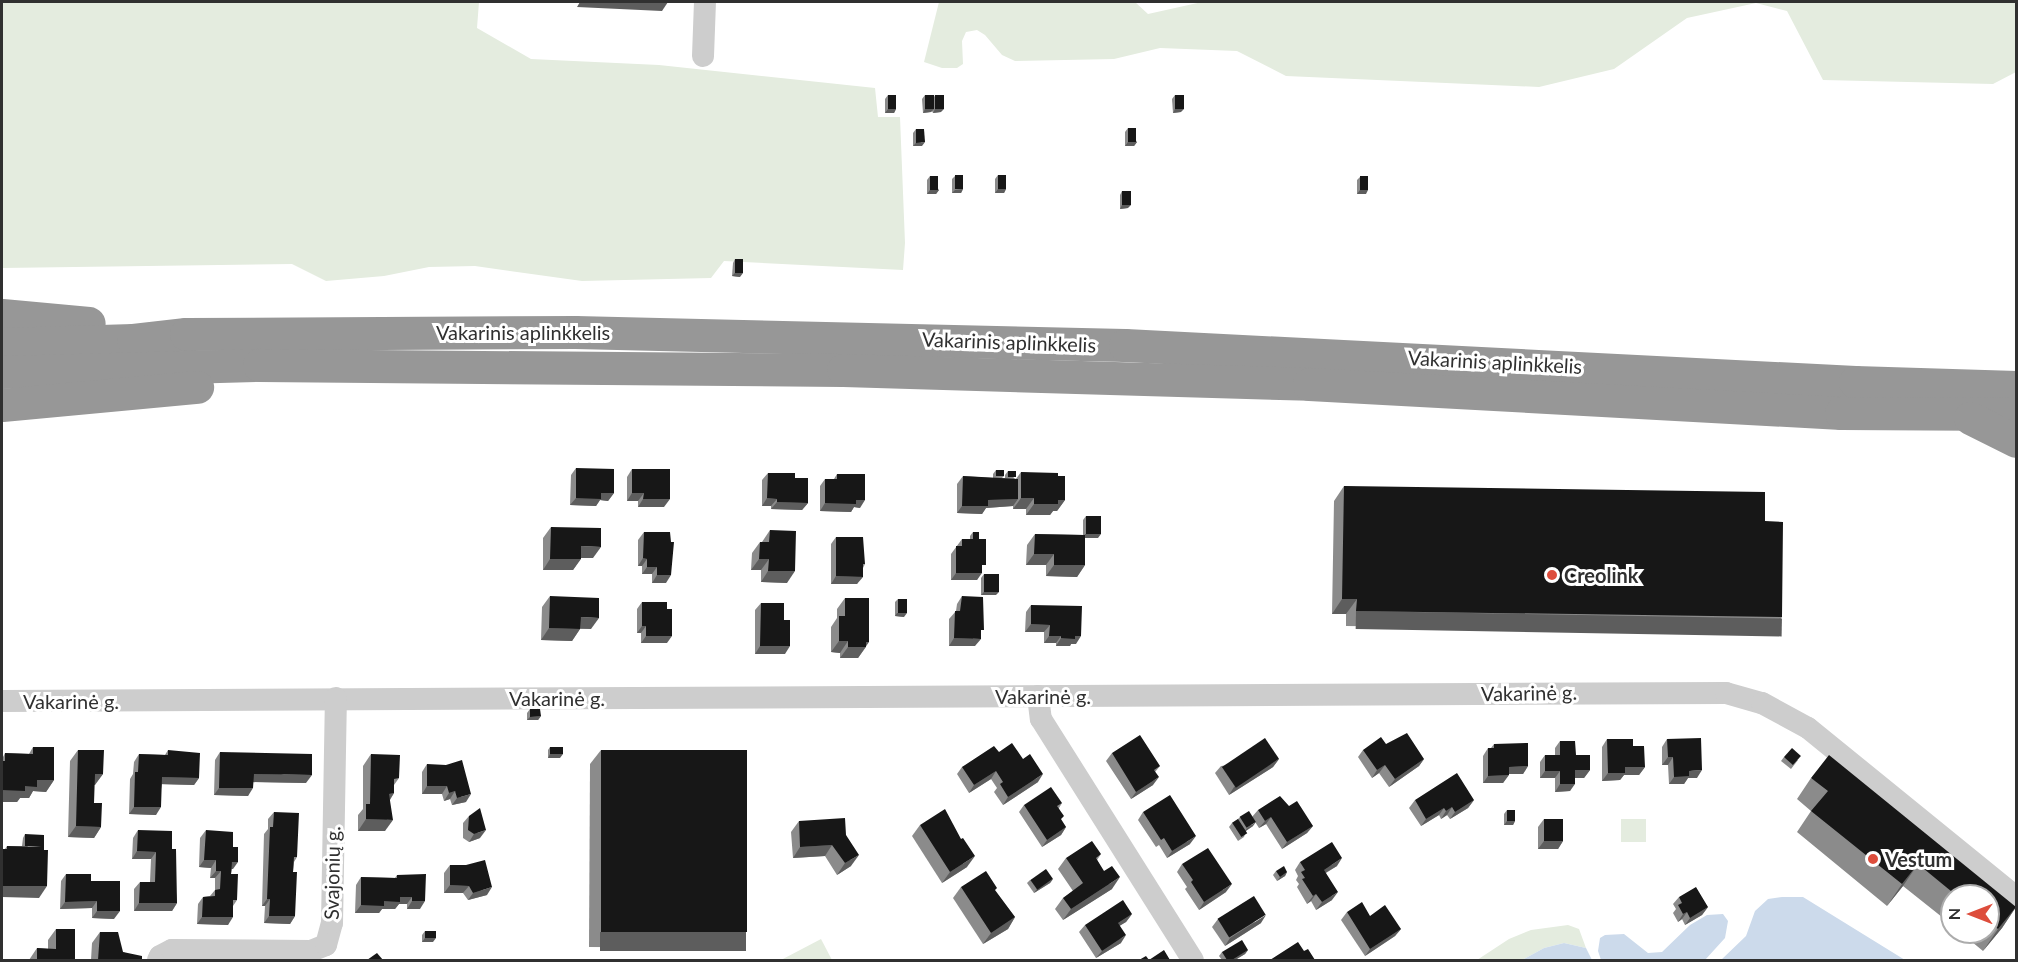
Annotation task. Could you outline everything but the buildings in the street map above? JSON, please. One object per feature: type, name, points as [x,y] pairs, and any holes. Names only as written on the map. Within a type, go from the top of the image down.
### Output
[{"type":"highway","points":[[2,315],[135,326],[186,334]]},
{"type":"highway","name":"Vakarinis aplinkkelis","points":[[2,344],[133,340],[186,334],[483,330],[942,340],[1320,353],[1960,399],[2016,414]]},
{"type":"highway","name":"Vakarinis aplinkkelis","points":[[2,372],[259,365],[592,367],[1105,376],[1841,412],[1960,399],[2016,387]]},
{"type":"highway","points":[[2,405],[282,380],[351,367]]},
{"type":"highway","points":[[2016,367],[1960,399],[2016,441]]},
{"type":"street","points":[[703,56],[705,2]]},
{"type":"street","name":"Vakarinė g.","points":[[2,701],[1726,693],[1762,703],[1808,728],[2016,897]]},
{"type":"street","points":[[1038,696],[1041,719],[1194,960]]},
{"type":"street","name":"Svajonių g.","points":[[158,960],[160,956],[172,950],[311,951],[326,945],[332,923],[336,698]]},
{"type":"shaded area","points":[[2,2],[479,2],[477,28],[531,59],[659,65],[875,88],[878,117],[900,117],[905,243],[903,270],[724,261],[711,278],[582,281],[475,266],[429,267],[384,276],[326,281],[292,264],[2,268]]},
{"type":"shaded area","points":[[939,2],[1135,2],[1148,14],[1202,2],[2016,2],[2016,72],[1993,84],[1823,80],[1787,11],[1756,3],[1687,18],[1614,69],[1539,87],[1286,76],[1237,51],[1160,48],[1114,59],[1015,61],[1002,55],[985,35],[977,30],[966,32],[962,41],[963,64],[957,68],[942,68],[924,62]]},
{"type":"shaded area","points":[[1621,819],[1646,819],[1646,842],[1621,842]]},
{"type":"shaded area","points":[[1568,925],[1579,929],[1586,948],[1564,943],[1544,948],[1522,960],[1477,960],[1509,939],[1531,930]]},
{"type":"shaded area","points":[[821,939],[832,960],[781,960]]},
{"type":"water","points":[[1803,897],[1905,960],[1721,960],[1746,936],[1755,911],[1768,899]]},
{"type":"water","points":[[1723,914],[1728,921],[1725,938],[1705,960],[1601,960],[1598,951],[1600,938],[1605,935],[1624,934],[1648,953],[1662,952],[1690,925],[1707,915]]},
{"type":"water","points":[[1564,943],[1586,948],[1592,960],[1522,960],[1544,948]]},
{"type":"place","name":"Creolink","points":[[1552,575]]},
{"type":"place","name":"Vestum","points":[[1873,859]]}]
